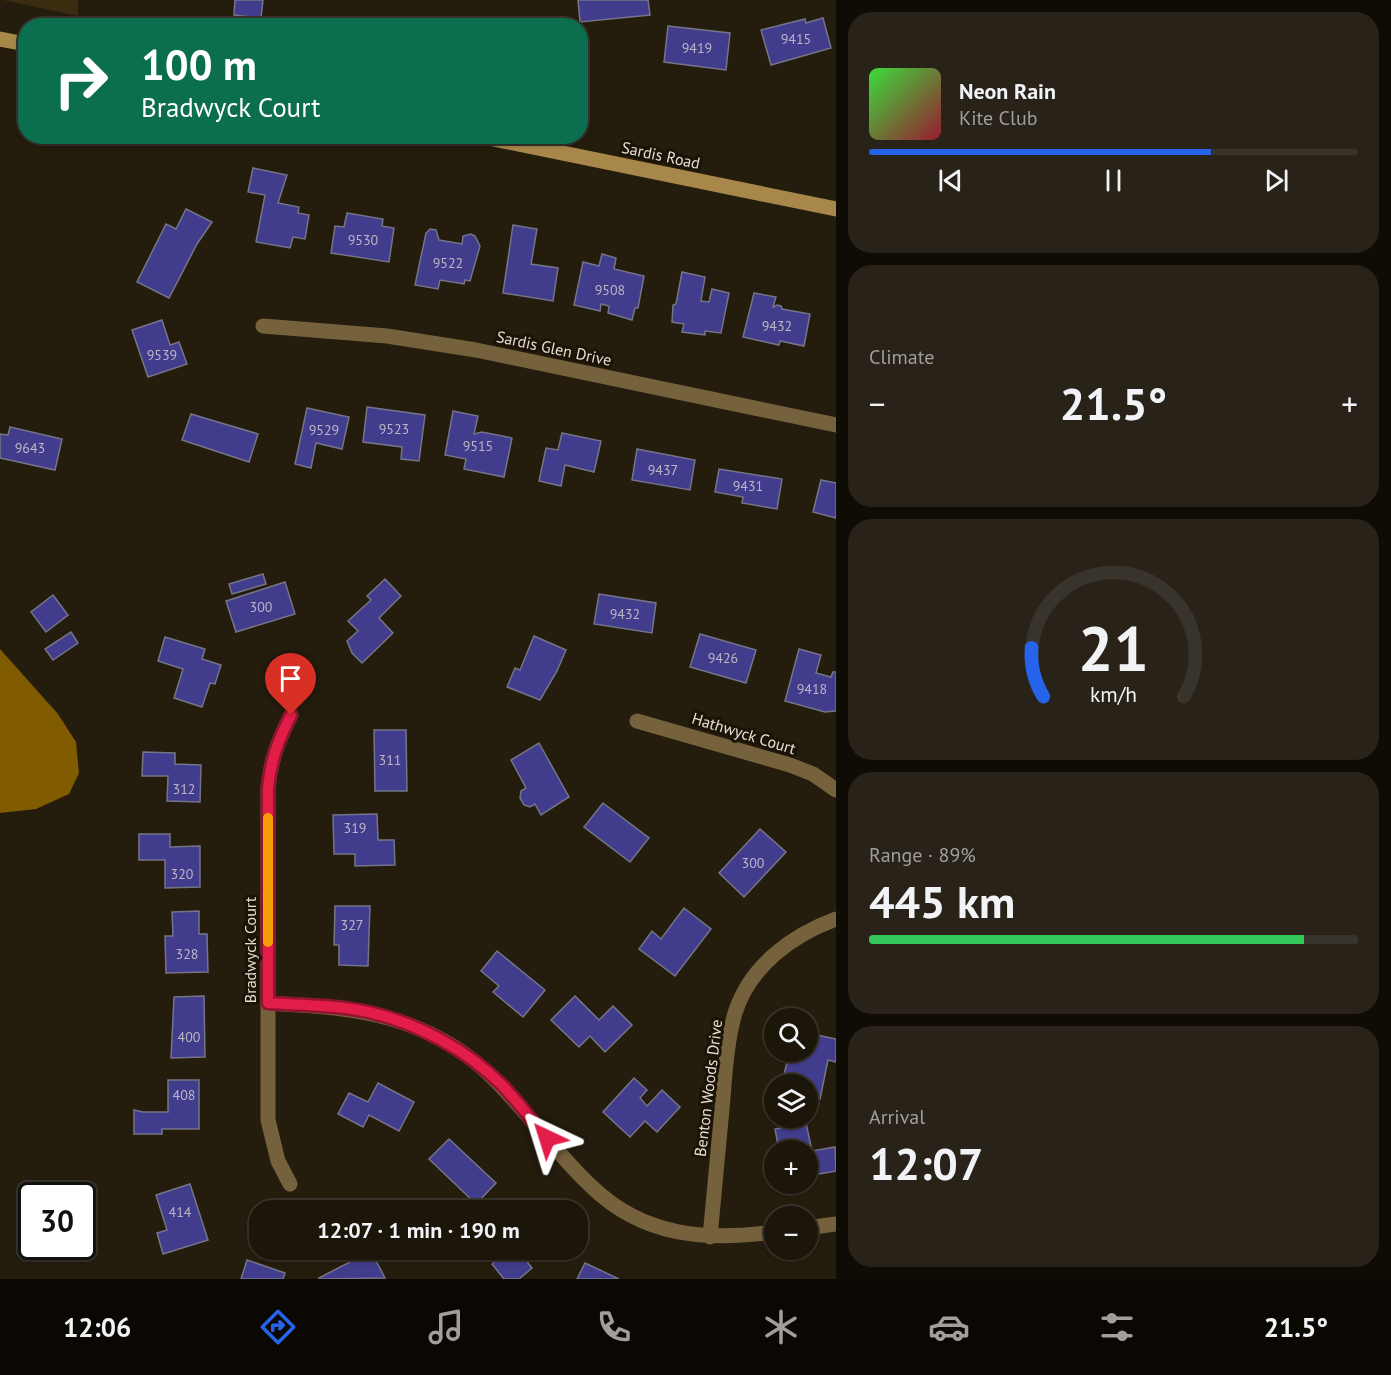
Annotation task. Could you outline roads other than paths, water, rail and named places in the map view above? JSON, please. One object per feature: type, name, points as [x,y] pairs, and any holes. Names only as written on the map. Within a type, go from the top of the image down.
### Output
[{"type":"main road","points":[[0,39],[18,42]]},
{"type":"main road","name":"Sardis Road","points":[[518,144],[836,209]]},
{"type":"street","name":"Sardis Glen Drive","points":[[263,326],[377,335],[476,350],[836,425]]},
{"type":"street","name":"Bradwyck Court","points":[[290,1184],[278,1161],[268,1120],[268,788],[276,743],[291,715]]},
{"type":"street","name":"Hathwyck Court","points":[[637,721],[790,765],[813,774],[836,790]]},
{"type":"street","name":"Benton Woods Drive","points":[[710,1237],[727,1050],[736,1012],[760,969],[775,954],[791,941],[836,919]]},
{"type":"street","points":[[268,1003],[330,1006],[368,1012],[427,1033],[455,1047],[502,1085],[577,1173],[613,1205],[653,1225],[677,1233],[710,1237],[764,1233]]},
{"type":"street","points":[[818,1226],[836,1224]]}]
